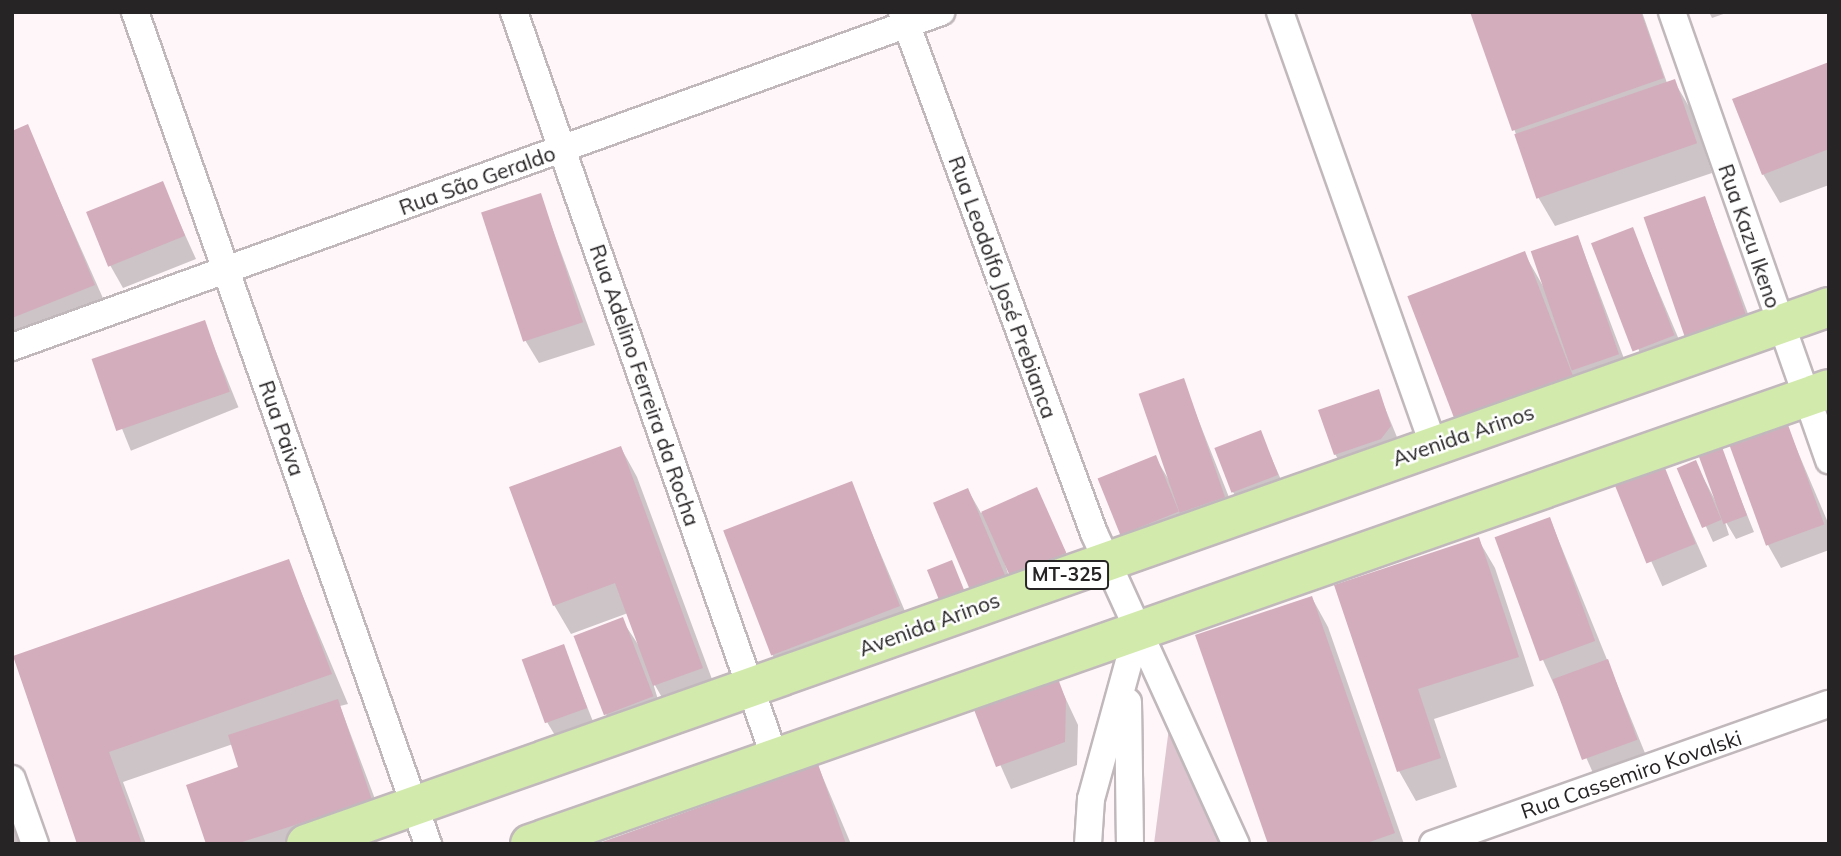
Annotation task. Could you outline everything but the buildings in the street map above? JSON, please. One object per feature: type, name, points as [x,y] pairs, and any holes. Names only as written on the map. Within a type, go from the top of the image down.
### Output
[{"type":"main road","name":"Avenida Arinos","points":[[306,844],[1829,306]]},
{"type":"main road","points":[[530,844],[1818,393]]},
{"type":"street","name":"Rua Paiva","points":[[135,12],[428,844]]},
{"type":"street","name":"Rua Adelino Ferreira da Rocha","points":[[514,12],[775,758]]},
{"type":"street","name":"Rua São Geraldo","points":[[12,347],[563,148],[904,19],[941,12]]},
{"type":"street","points":[[1280,12],[1434,446]]},
{"type":"street","name":"Rua Kazu Ikeno","points":[[1672,12],[1781,323],[1818,393],[1829,460]]},
{"type":"street","name":"Rua Leodolfo José Prebianca","points":[[904,19],[1107,561],[1137,632],[1236,844]]},
{"type":"street","points":[[1088,844],[1091,799],[1127,681],[1137,632]]},
{"type":"street","points":[[1127,681],[1132,801],[1130,844]]},
{"type":"street","name":"Rua Cassemiro Kovalski","points":[[1433,844],[1829,704]]},
{"type":"street","points":[[12,779],[35,844]]},
{"type":"street","points":[[1091,799],[1132,801]]},
{"type":"shaded area","points":[[1170,720],[1221,844],[1154,844]]}]
